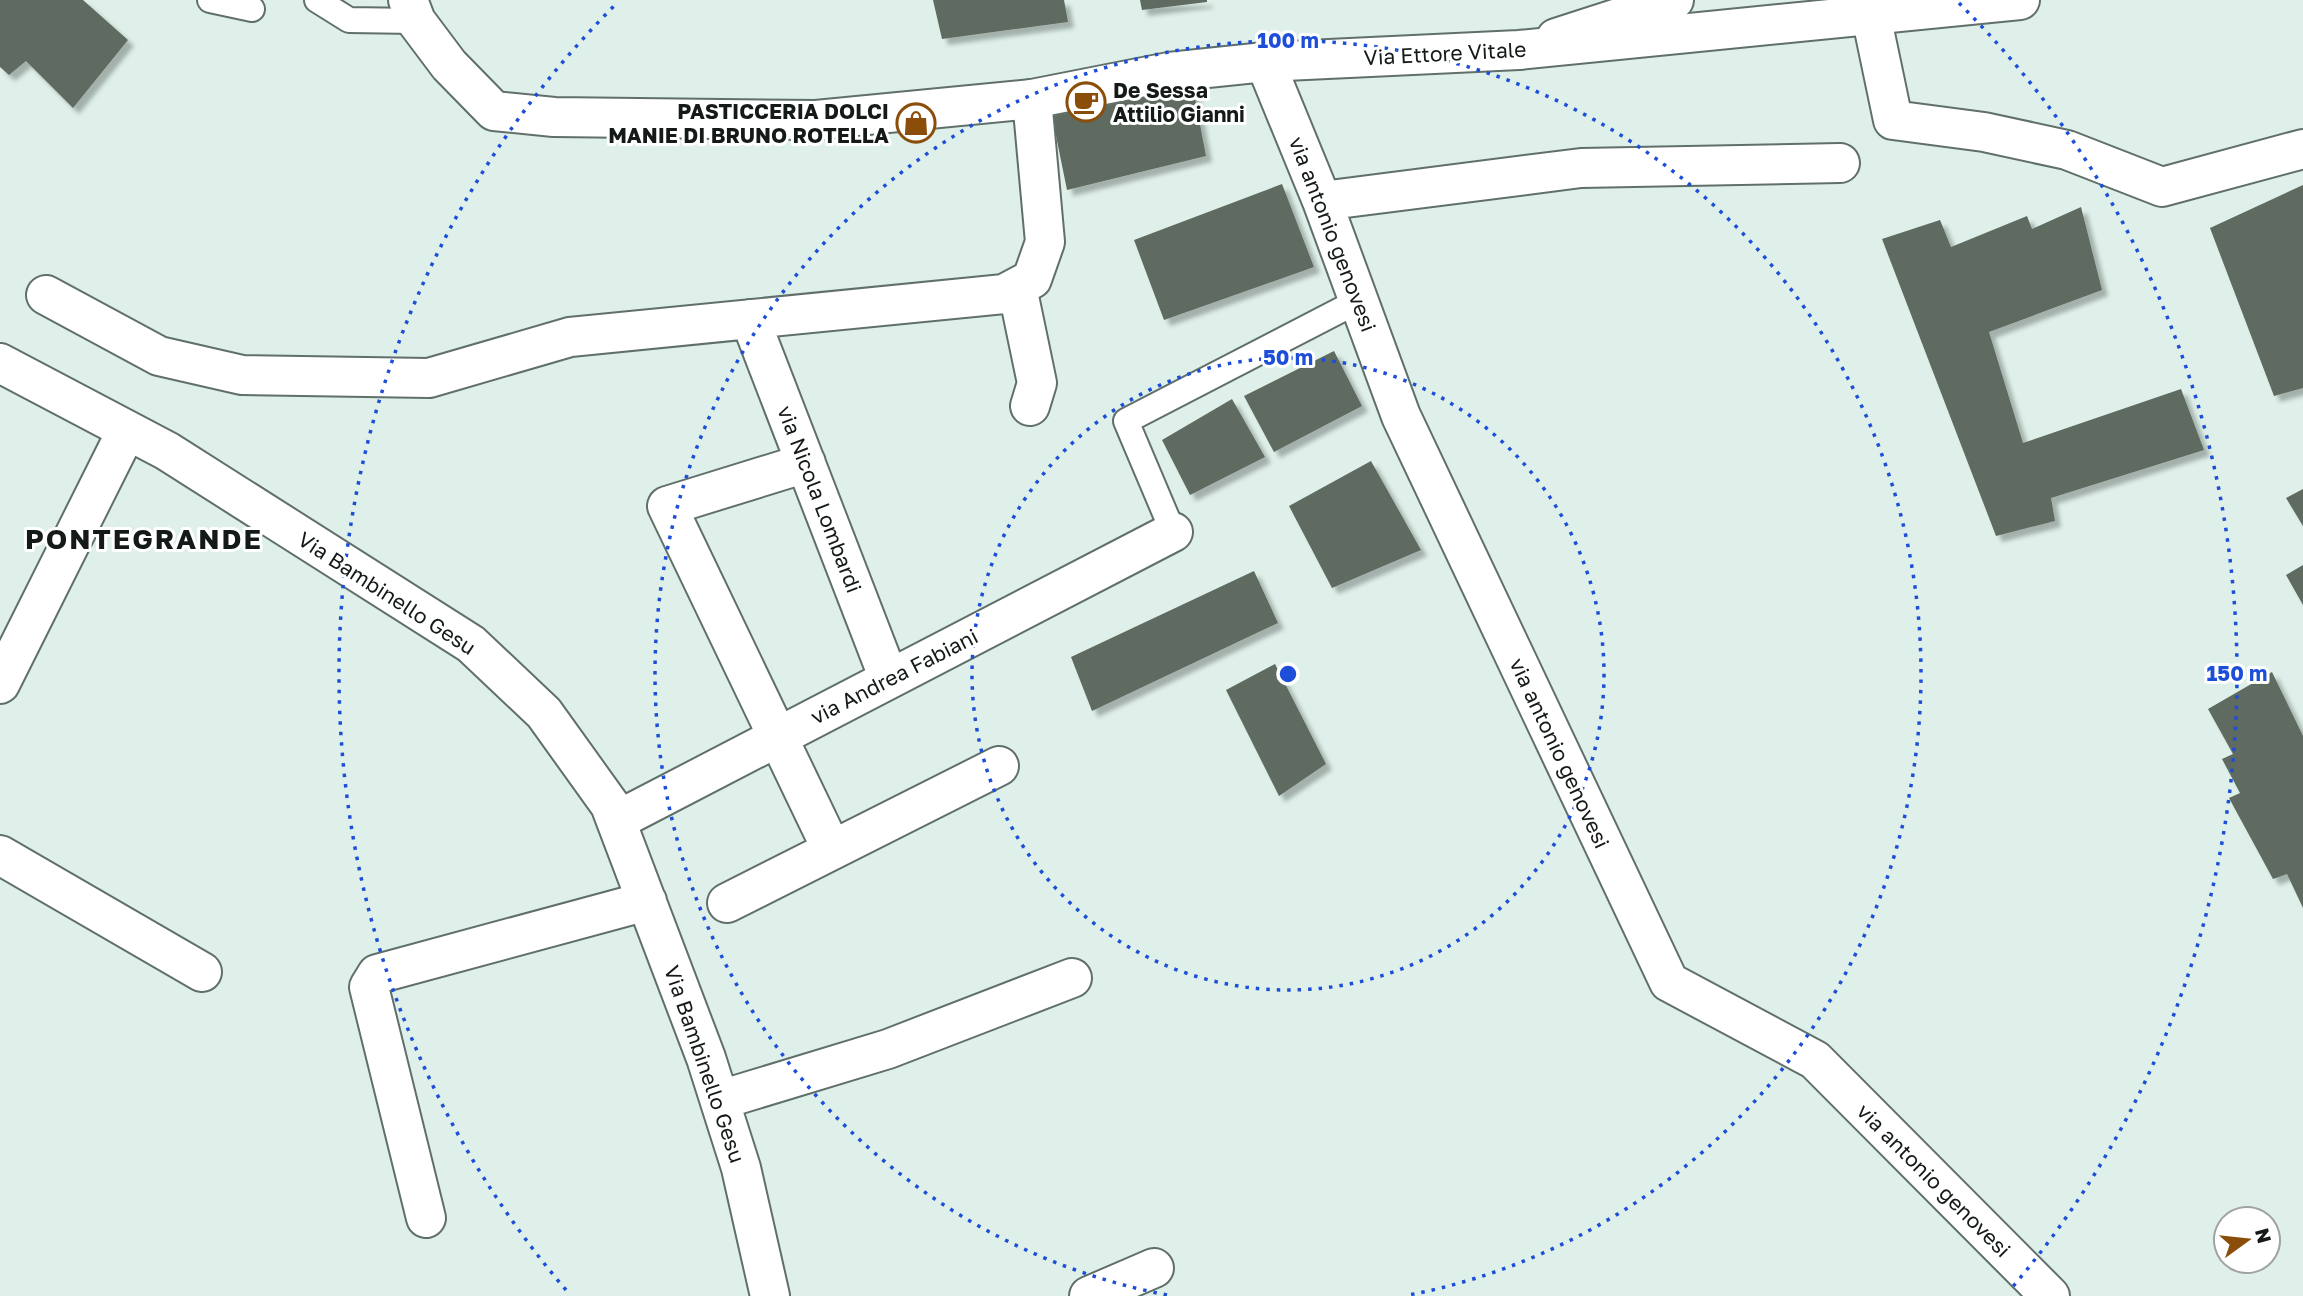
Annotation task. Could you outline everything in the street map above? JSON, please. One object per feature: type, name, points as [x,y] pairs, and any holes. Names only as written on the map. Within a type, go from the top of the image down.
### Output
[{"type":"street","points":[[1519,50],[1674,0]]},
{"type":"street","name":"Via Ettore Vitale","points":[[412,10],[449,65],[494,111],[554,117],[816,120],[1032,99],[1168,72],[1265,62],[1519,50],[2020,0]]},
{"type":"street","points":[[1871,15],[1893,120],[1984,132],[2067,150],[2162,187],[2303,149]]},
{"type":"street","name":"via antonio genovesi","points":[[1265,62],[1322,201],[1401,416],[1669,982],[1815,1060],[2050,1296]]},
{"type":"street","points":[[46,295],[159,356],[242,375],[429,378],[570,337],[1004,294],[1032,279],[1045,242],[1032,99]]},
{"type":"street","points":[[1322,201],[1581,168],[1839,163]]},
{"type":"street","points":[[1017,287],[1037,383],[1030,406]]},
{"type":"street","name":"via Nicola Lombardi","points":[[750,319],[889,679]]},
{"type":"street","name":"Via Bambinello Gesu","points":[[0,363],[167,451],[471,644],[544,713],[610,805],[720,1100],[741,1168],[770,1296]]},
{"type":"street","points":[[0,684],[127,430]]},
{"type":"street","points":[[806,463],[667,506],[832,850]]},
{"type":"street","name":"via Andrea Fabiani","points":[[616,821],[1173,532]]},
{"type":"street","points":[[727,903],[999,766]]},
{"type":"street","points":[[0,855],[202,972]]},
{"type":"street","points":[[426,1219],[369,987],[377,974],[647,901]]},
{"type":"street","points":[[720,1100],[888,1049],[1072,978]]},
{"type":"street","points":[[1089,1296],[1154,1268]]},
{"type":"lane","points":[[210,0],[252,9]]},
{"type":"lane","points":[[317,0],[349,20],[412,10]]},
{"type":"lane","points":[[1173,532],[1126,421],[1359,301]]},
{"type":"building","points":[[0,0],[83,0],[128,40],[73,108],[26,61],[9,75],[0,67]]},
{"type":"building","points":[[933,0],[1064,0],[1068,22],[942,39]]},
{"type":"building","points":[[1140,0],[1207,0],[1207,2],[1142,10]]},
{"type":"building","points":[[1193,88],[1206,156],[1067,190],[1052,116]]},
{"type":"building","points":[[1282,184],[1314,267],[1164,320],[1134,240]]},
{"type":"building","points":[[2303,185],[2303,388],[2274,396],[2210,228]]},
{"type":"building","points":[[2081,207],[2102,290],[1989,332],[2023,443],[2181,389],[2204,450],[2051,498],[2055,521],[1996,536],[1882,239],[1940,220],[1951,247],[2027,216],[2032,229]]},
{"type":"building","points":[[1334,351],[1362,406],[1274,452],[1244,396]]},
{"type":"building","points":[[1232,399],[1265,457],[1190,495],[1162,440]]},
{"type":"building","points":[[1371,461],[1421,550],[1332,588],[1289,506]]},
{"type":"building","points":[[2303,489],[2303,526],[2286,498]]},
{"type":"building","points":[[2303,565],[2303,605],[2286,575]]},
{"type":"building","points":[[1254,571],[1278,623],[1092,711],[1071,657]]},
{"type":"building","points":[[1275,664],[1326,764],[1279,796],[1226,690]]},
{"type":"building","points":[[2272,672],[2303,736],[2303,908],[2287,874],[2273,879],[2229,798],[2240,793],[2222,759],[2233,754],[2208,709]]},
{"type":"place","name":"De Sessa Attilio Gianni","points":[[1086,102]]},
{"type":"place","name":"PASTICCERIA DOLCI MANIE DI BRUNO ROTELLA","points":[[916,123]]},
{"type":"district","name":"PONTEGRANDE","points":[[144,538]]}]
